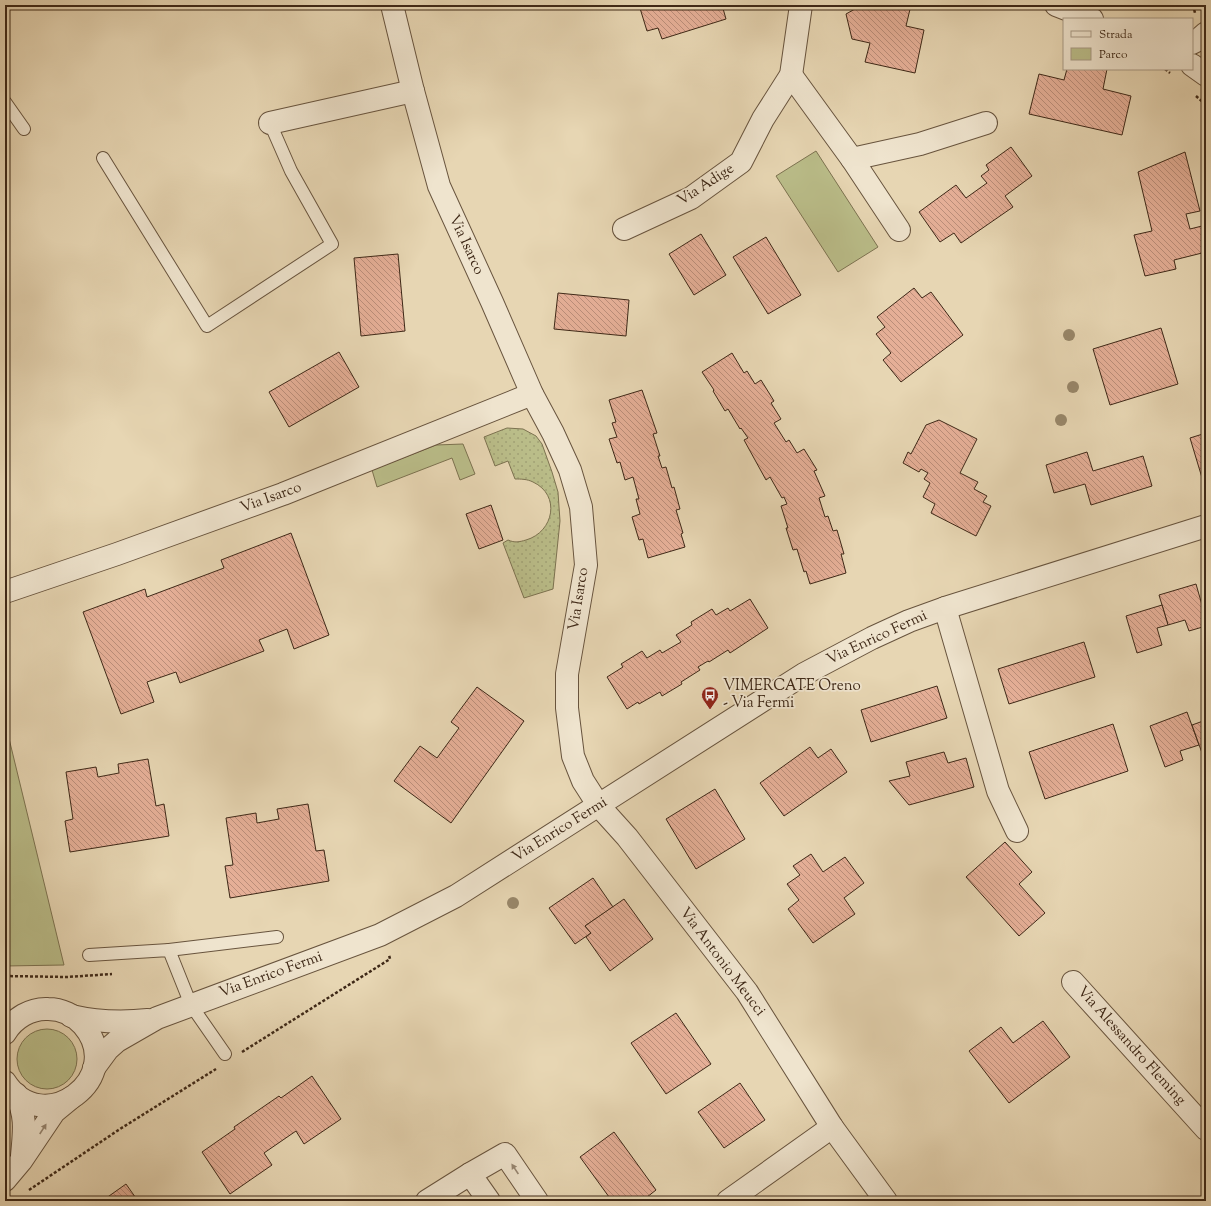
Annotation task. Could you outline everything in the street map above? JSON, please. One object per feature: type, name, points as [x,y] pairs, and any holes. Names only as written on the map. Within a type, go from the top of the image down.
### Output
[{"type":"street","name":"Via Isarco","points":[[392,5],[412,91],[438,186],[492,302],[532,394],[553,433],[570,470],[581,507],[586,564],[566,674],[567,708],[573,756],[583,781],[599,806]]},
{"type":"street","name":"Via Adige","points":[[624,229],[690,198],[741,162],[763,119],[791,75],[801,5]]},
{"type":"street","points":[[1056,5],[1089,18]]},
{"type":"street","points":[[1193,42],[1206,33]]},
{"type":"street","points":[[1193,66],[1206,75]]},
{"type":"street","points":[[791,75],[852,159],[899,230]]},
{"type":"street","points":[[270,123],[412,91]]},
{"type":"street","points":[[852,159],[920,144],[986,123]]},
{"type":"street","name":"Via Isarco","points":[[5,592],[283,494],[532,394]]},
{"type":"street","name":"Via Enrico Fermi","points":[[94,1068],[108,1049],[117,1041],[157,1018],[380,935],[456,896],[557,831],[599,806],[761,700],[804,674],[872,638],[909,621],[945,608],[1206,526]]},
{"type":"street","name":"Via Enrico Fermi","points":[[945,608],[998,791],[1017,831]]},
{"type":"street","name":"Via Antonio Meucci","points":[[599,806],[627,837],[747,992],[832,1127],[886,1201]]},
{"type":"street","name":"Via Alessandro Fleming","points":[[1072,982],[1206,1128]]},
{"type":"street","points":[[5,1009],[38,1010]]},
{"type":"street","points":[[5,1033],[12,1023],[20,1017],[38,1010]]},
{"type":"street","name":"Via Enrico Fermi","points":[[38,1010],[55,1010],[92,1021],[106,1022],[128,1022],[157,1018]]},
{"type":"street","points":[[5,1180],[21,1161],[54,1112],[85,1087],[90,1078],[94,1068],[95,1051],[92,1039],[82,1024],[71,1016]]},
{"type":"street","points":[[10,1088],[30,1102],[43,1105],[58,1104],[72,1098]]},
{"type":"street","points":[[10,1088],[22,1107],[25,1126],[21,1161]]},
{"type":"street","points":[[728,1201],[832,1127]]},
{"type":"street","points":[[427,1201],[505,1154],[537,1201]]},
{"type":"street","points":[[470,1174],[489,1201]]},
{"type":"lane","points":[[5,102],[24,129]]},
{"type":"lane","points":[[103,158],[207,326],[332,244],[291,171],[270,123]]},
{"type":"lane","points":[[89,955],[169,950],[277,937]]},
{"type":"lane","points":[[169,950],[191,1005],[223,1060]]},
{"type":"path","points":[[242,1053],[390,959]]},
{"type":"path","points":[[24,1193],[223,1060]]},
{"type":"green space","points":[[816,151],[878,247],[838,272],[776,176]]},
{"type":"green space","points":[[507,428],[523,429],[536,436],[542,444],[558,492],[560,521],[553,589],[524,598],[503,543],[508,540],[515,542],[526,540],[535,536],[548,522],[550,504],[548,495],[542,488],[531,481],[515,479],[508,461],[495,466],[484,437]]},
{"type":"green space","points":[[463,444],[475,474],[460,480],[452,458],[377,487],[372,470],[436,445]]},
{"type":"green space","points":[[5,722],[64,965],[5,966]]},
{"type":"green space","points":[[41,1029],[53,1029],[64,1034],[72,1042],[77,1053],[75,1071],[64,1084],[53,1089],[41,1089],[30,1084],[22,1076],[17,1065],[17,1053],[22,1042],[30,1034]]},
{"type":"building","points":[[639,5],[722,5],[726,19],[662,39],[658,28],[647,31]]},
{"type":"building","points":[[862,5],[874,8],[874,5],[911,5],[906,26],[924,30],[915,73],[865,62],[870,43],[852,39],[846,14]]},
{"type":"building","points":[[1067,70],[1107,70],[1103,89],[1131,96],[1122,135],[1029,114],[1039,74],[1064,80]]},
{"type":"building","points":[[1011,147],[1032,176],[1005,196],[1013,207],[961,243],[954,233],[940,242],[919,212],[956,185],[966,198],[987,183],[981,176],[989,170],[986,165]]},
{"type":"building","points":[[1185,152],[1200,211],[1186,214],[1190,229],[1206,225],[1206,252],[1174,260],[1176,269],[1145,276],[1134,235],[1152,231],[1138,172]]},
{"type":"building","points":[[701,234],[726,275],[694,295],[669,254]]},
{"type":"building","points":[[766,237],[801,295],[768,314],[733,257]]},
{"type":"building","points":[[398,254],[405,331],[361,336],[354,258]]},
{"type":"building","points":[[914,288],[922,298],[931,292],[963,335],[901,382],[883,360],[891,353],[876,334],[885,327],[877,317]]},
{"type":"building","points":[[558,293],[629,300],[626,336],[554,329]]},
{"type":"building","points":[[1161,328],[1178,384],[1110,405],[1093,349]]},
{"type":"building","points":[[339,352],[359,387],[289,427],[269,392]]},
{"type":"building","points":[[732,353],[744,373],[747,371],[755,384],[761,380],[774,401],[771,403],[781,419],[774,423],[786,442],[789,440],[797,453],[804,449],[817,470],[814,471],[825,496],[819,498],[825,517],[828,516],[833,531],[837,530],[844,554],[841,554],[846,573],[810,584],[806,571],[804,572],[797,549],[793,550],[786,528],[788,528],[781,506],[787,504],[784,497],[782,498],[770,477],[766,480],[744,440],[748,438],[741,428],[740,429],[728,409],[725,411],[702,372]]},
{"type":"building","points":[[642,390],[657,433],[653,434],[660,456],[658,456],[662,468],[666,467],[672,488],[674,487],[680,509],[676,510],[683,533],[681,534],[685,547],[648,558],[643,539],[639,540],[632,517],[640,514],[636,499],[639,499],[633,477],[625,480],[620,462],[617,463],[609,439],[617,437],[612,423],[616,422],[609,400]]},
{"type":"building","points":[[939,420],[977,439],[960,473],[978,482],[974,489],[987,496],[983,502],[991,506],[976,536],[931,513],[935,504],[923,497],[930,483],[924,479],[928,473],[921,469],[919,472],[903,463],[908,452],[911,454],[926,425]]},
{"type":"building","points":[[1206,433],[1206,491],[1190,438]]},
{"type":"building","points":[[1087,452],[1093,471],[1143,456],[1152,486],[1091,505],[1085,484],[1054,493],[1046,465]]},
{"type":"building","points":[[491,505],[503,540],[479,549],[466,514]]},
{"type":"building","points":[[291,533],[329,635],[294,649],[287,629],[259,640],[264,651],[180,683],[176,672],[147,682],[154,702],[121,714],[83,612],[145,589],[147,597],[224,568],[221,560]]},
{"type":"building","points":[[1196,584],[1206,619],[1206,626],[1189,631],[1185,620],[1168,625],[1159,595]]},
{"type":"building","points":[[750,599],[768,628],[730,653],[728,650],[698,667],[700,670],[681,682],[682,684],[662,696],[660,692],[627,709],[607,677],[623,667],[621,664],[642,651],[647,658],[660,650],[662,653],[681,642],[676,635],[692,625],[691,622],[712,609],[716,615],[728,608],[730,611]]},
{"type":"building","points":[[1162,605],[1168,625],[1157,628],[1162,645],[1137,653],[1126,616]]},
{"type":"building","points":[[1084,642],[1095,677],[1009,704],[998,669]]},
{"type":"building","points":[[937,686],[947,718],[871,742],[861,710]]},
{"type":"building","points":[[477,687],[524,721],[451,823],[394,781],[420,746],[437,758],[459,728],[451,722]]},
{"type":"building","points":[[1187,712],[1199,745],[1180,751],[1183,760],[1165,767],[1150,726]]},
{"type":"building","points":[[1206,720],[1206,752],[1202,753],[1192,725]]},
{"type":"building","points":[[1113,724],[1128,771],[1045,799],[1029,752]]},
{"type":"building","points":[[810,747],[818,758],[831,749],[847,772],[784,816],[760,783]]},
{"type":"building","points":[[944,752],[948,763],[966,758],[974,787],[909,805],[889,781],[910,776],[906,762]]},
{"type":"building","points":[[148,759],[156,806],[164,804],[169,836],[70,852],[65,821],[73,819],[66,772],[96,767],[98,777],[119,773],[118,764]]},
{"type":"building","points":[[715,789],[745,839],[696,869],[666,819]]},
{"type":"building","points":[[308,804],[316,851],[324,850],[329,881],[230,898],[225,866],[233,865],[226,818],[256,813],[257,823],[279,819],[277,809]]},
{"type":"building","points":[[1005,842],[1032,872],[1019,884],[1045,913],[1019,936],[966,877]]},
{"type":"building","points":[[811,854],[823,872],[845,857],[864,883],[844,898],[855,914],[813,943],[788,909],[799,900],[787,884],[800,875],[793,866]]},
{"type":"building","points":[[593,878],[613,907],[585,926],[591,933],[575,944],[549,908]]},
{"type":"building","points":[[624,899],[653,939],[610,971],[586,937],[591,933],[585,926]]},
{"type":"building","points":[[676,1013],[711,1064],[666,1094],[631,1043]]},
{"type":"building","points":[[1043,1021],[1070,1057],[1009,1103],[969,1051],[1001,1027],[1013,1043]]},
{"type":"building","points":[[312,1076],[341,1119],[304,1144],[296,1131],[264,1153],[272,1165],[230,1194],[202,1152],[235,1129],[234,1127],[279,1096],[281,1098]]},
{"type":"building","points":[[740,1083],[765,1120],[724,1148],[698,1112]]},
{"type":"building","points":[[614,1132],[656,1190],[642,1201],[612,1201],[580,1157]]},
{"type":"building","points":[[126,1184],[138,1201],[102,1201]]},
{"type":"place","name":"VIMERCATE Oreno - Via Fermi","points":[[710,710]]}]
